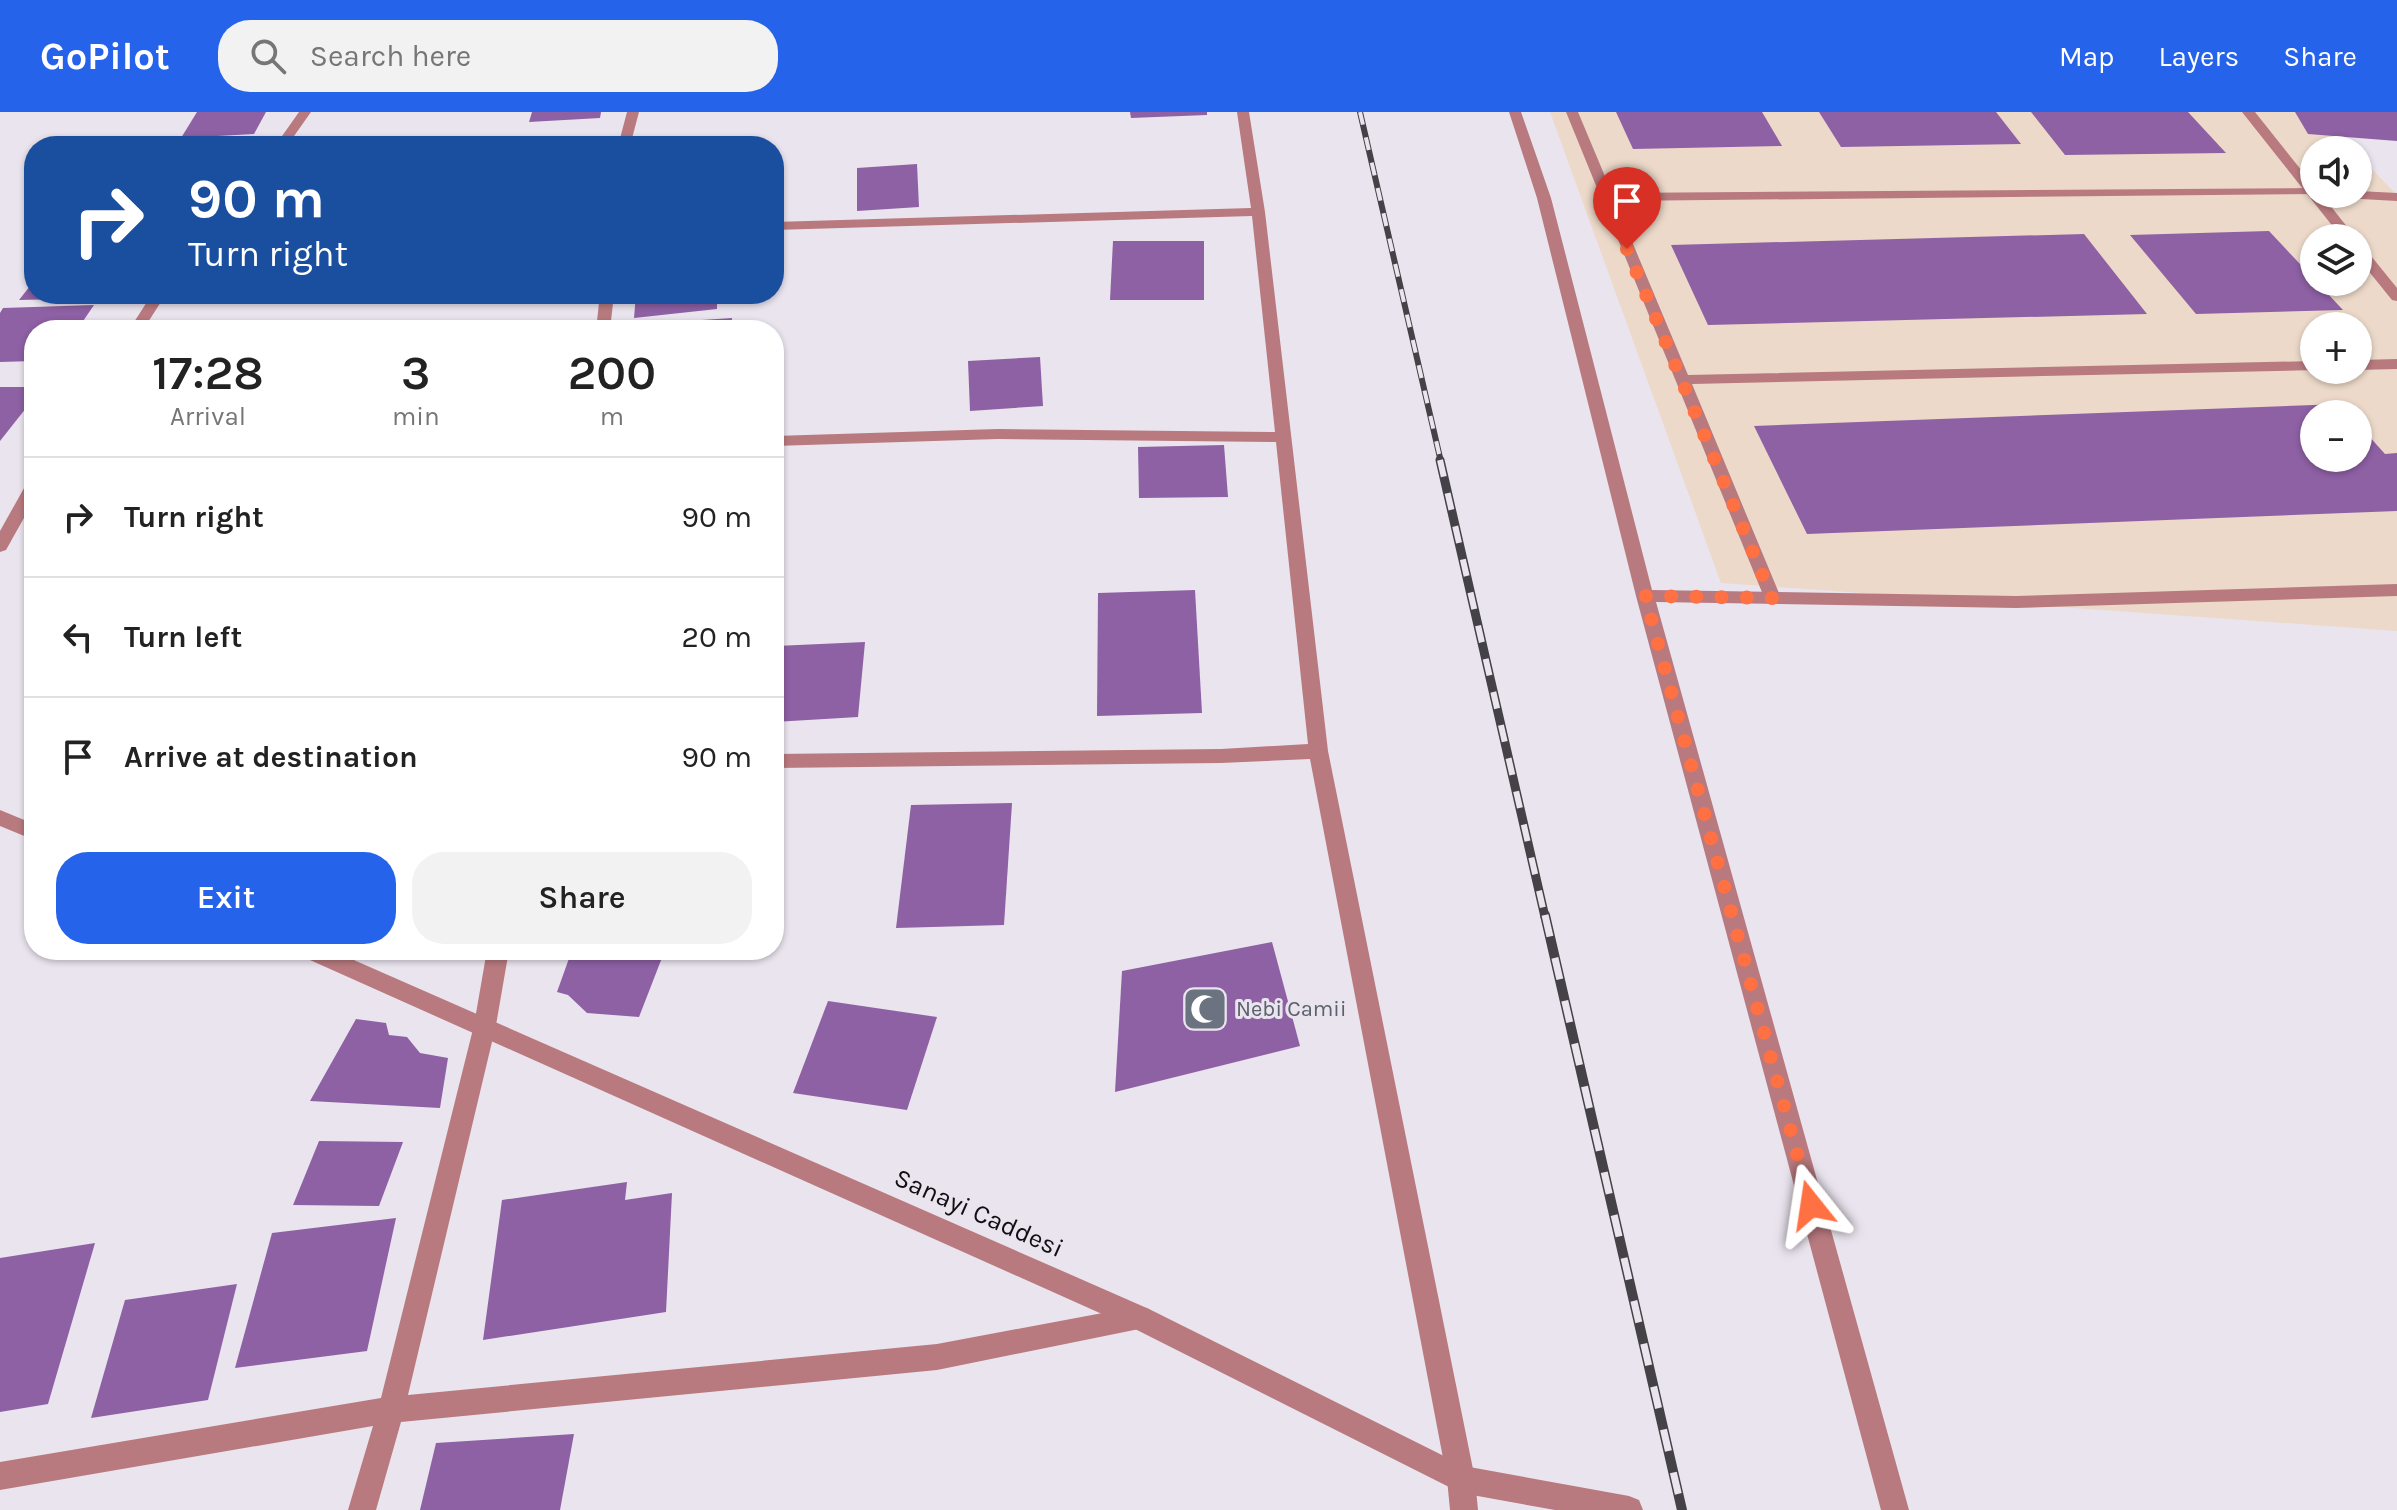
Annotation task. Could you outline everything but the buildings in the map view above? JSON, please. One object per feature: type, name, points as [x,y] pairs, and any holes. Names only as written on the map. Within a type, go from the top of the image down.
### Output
[{"type":"street","points":[[288,136],[305,112]]},
{"type":"street","points":[[627,136],[633,112]]},
{"type":"street","points":[[1243,112],[1258,212],[1318,751],[1461,1479],[1464,1510]]},
{"type":"street","points":[[1515,112],[1544,198],[1645,596],[1895,1510]]},
{"type":"street","points":[[1572,112],[1772,598]]},
{"type":"street","points":[[2248,112],[2300,177]]},
{"type":"street","points":[[1605,197],[2300,192]]},
{"type":"street","points":[[2372,196],[2397,197]]},
{"type":"street","points":[[2325,208],[2338,224]]},
{"type":"street","points":[[784,226],[1258,212]]},
{"type":"street","points":[[2372,266],[2397,297]]},
{"type":"street","points":[[2372,365],[2397,364]]},
{"type":"street","points":[[1681,380],[2300,366]]},
{"type":"street","points":[[784,441],[998,434],[1282,437]]},
{"type":"street","points":[[0,546],[24,503]]},
{"type":"street","points":[[1645,596],[2016,602],[2397,590]]},
{"type":"street","points":[[784,761],[1221,756],[1318,751]]},
{"type":"street","points":[[0,818],[24,828]]},
{"type":"street","name":"Sanayi Caddesi","points":[[332,960],[1140,1318],[1461,1479],[1629,1510]]},
{"type":"street","points":[[362,1510],[391,1410],[485,1025],[496,960]]},
{"type":"street","points":[[0,1476],[391,1410],[937,1357],[1140,1318]]},
{"type":"shaded area","points":[[1550,112],[2316,112],[2339,136],[2300,136],[2300,208],[2372,208],[2372,169],[2397,195],[2397,631],[1721,583]]},
{"type":"railway","points":[[1360,112],[1441,462]]},
{"type":"railway","points":[[1440,460],[1545,917]]},
{"type":"railway","points":[[1545,915],[1682,1510]]},
{"type":"place","name":"Nebi Camii","points":[[1205,1009]]},
{"type":"route","points":[[1627,249],[1772,598],[1645,596],[1811,1205]]}]
